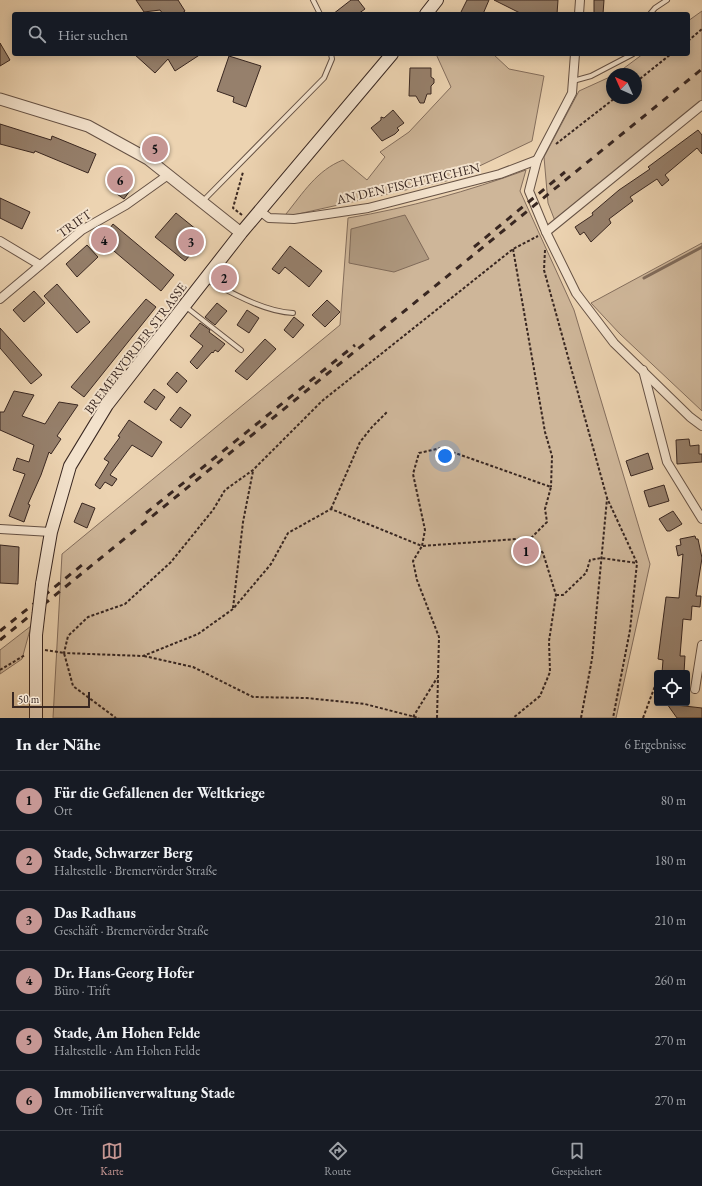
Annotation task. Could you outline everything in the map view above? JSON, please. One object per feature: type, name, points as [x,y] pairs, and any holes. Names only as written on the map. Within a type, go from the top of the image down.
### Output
[{"type":"main road","points":[[428,12],[437,0]]},
{"type":"main road","name":"BREMERVÖRDER STRASSE","points":[[36,718],[36,636],[42,584],[51,532],[70,466],[107,405],[205,279],[241,233],[265,215],[390,56]]},
{"type":"street","points":[[579,12],[580,0]]},
{"type":"street","points":[[575,56],[572,93],[537,160],[529,191],[546,232],[576,293],[614,344],[690,417],[702,426]]},
{"type":"street","points":[[0,99],[88,126],[148,159],[241,233]]},
{"type":"street","points":[[546,232],[702,105]]},
{"type":"street","name":"AN DEN FISCHTEICHEN","points":[[265,215],[294,219],[368,208],[500,174],[537,160]]},
{"type":"street","name":"TRIFT","points":[[0,299],[82,230],[126,205],[168,175]]},
{"type":"street","points":[[0,241],[40,265]]},
{"type":"street","points":[[642,370],[667,462],[702,519]]},
{"type":"street","points":[[0,529],[51,532]]},
{"type":"street","points":[[695,689],[702,645]]},
{"type":"lane","points":[[313,0],[319,12]]},
{"type":"lane","points":[[652,12],[667,0]]},
{"type":"lane","points":[[202,202],[324,78],[332,56]]},
{"type":"lane","points":[[573,82],[591,76],[629,56]]},
{"type":"lane","points":[[205,279],[239,297],[280,312],[293,313]]},
{"type":"lane","points":[[184,306],[241,350]]},
{"type":"path","points":[[690,39],[702,30]]},
{"type":"path","points":[[642,77],[668,56]]},
{"type":"path","points":[[555,145],[607,104]]},
{"type":"path","points":[[233,208],[245,158]]},
{"type":"path","points":[[116,718],[73,686],[64,652],[68,636],[88,617],[124,604],[171,562],[213,510],[225,490],[253,470],[322,401],[513,249],[546,232]]},
{"type":"path","points":[[546,232],[544,270],[607,498],[637,563],[630,630],[613,718]]},
{"type":"path","points":[[330,509],[422,546],[531,538],[547,522],[545,509],[551,487],[552,456],[544,432],[513,249]]},
{"type":"path","points":[[143,656],[198,634],[233,609],[271,564],[288,533],[330,509],[360,442],[387,412]]},
{"type":"path","points":[[438,718],[439,637],[417,580],[413,561],[422,546],[425,530],[413,474],[419,453],[441,448],[551,487]]},
{"type":"path","points":[[233,609],[243,522],[253,470]]},
{"type":"path","points":[[581,718],[592,659],[607,498]]},
{"type":"path","points":[[513,718],[540,696],[550,672],[549,641],[556,595],[543,553],[531,538]]},
{"type":"path","points":[[556,595],[563,595],[586,573],[590,560],[601,558],[637,563]]},
{"type":"path","points":[[0,670],[36,649],[143,656],[193,667],[253,697],[307,698],[365,704],[419,718]]},
{"type":"path","points":[[413,717],[438,677]]},
{"type":"path","points":[[643,718],[654,689]]},
{"type":"shaded area","points":[[702,11],[702,102],[555,221],[548,203],[544,157],[579,91],[606,79],[606,104],[642,104],[642,68],[624,68],[640,56],[690,56],[690,20]]},
{"type":"shaded area","points":[[437,56],[495,56],[509,69],[544,76],[532,141],[450,180],[289,216],[286,214],[318,176],[334,164],[343,160],[367,180],[385,157],[380,152],[409,132],[451,87]]},
{"type":"shaded area","points":[[526,170],[520,191],[574,310],[650,564],[616,718],[53,718],[62,554],[340,325],[348,218],[438,198],[483,185]]},
{"type":"shaded area","points":[[405,215],[429,259],[394,272],[349,263],[351,229]]},
{"type":"shaded area","points":[[702,243],[702,411],[620,334],[591,303]]},
{"type":"shaded area","points":[[31,626],[22,659],[0,674],[0,650]]},
{"type":"building","points":[[136,0],[178,0],[185,11],[162,12],[160,10],[144,12]]},
{"type":"building","points":[[351,0],[358,0],[365,9],[361,12],[336,12]]},
{"type":"building","points":[[467,0],[489,0],[484,12],[461,12]]},
{"type":"building","points":[[494,0],[558,0],[557,12],[518,12]]},
{"type":"building","points":[[594,0],[604,0],[603,12],[594,12]]},
{"type":"building","points":[[0,43],[10,60],[0,66]]},
{"type":"building","points":[[136,56],[198,56],[175,71],[168,59],[155,73]]},
{"type":"building","points":[[229,56],[261,66],[246,107],[233,102],[234,97],[217,91]]},
{"type":"building","points":[[410,68],[431,68],[431,77],[434,79],[434,83],[431,86],[431,94],[427,94],[424,103],[420,103],[416,96],[409,96]]},
{"type":"building","points":[[393,110],[404,123],[397,128],[399,130],[395,134],[382,141],[371,128],[381,120],[381,117],[384,118]]},
{"type":"building","points":[[0,124],[51,140],[52,136],[96,154],[88,173],[35,151],[34,153],[0,144]]},
{"type":"building","points":[[698,130],[702,135],[702,154],[697,148],[665,175],[669,180],[662,186],[657,179],[630,197],[633,201],[609,219],[611,223],[591,242],[584,232],[580,235],[575,227],[593,215],[592,213],[619,190],[650,169],[648,167]]},
{"type":"building","points":[[120,167],[132,175],[125,185],[131,189],[124,199],[107,187]]},
{"type":"building","points":[[0,198],[30,212],[22,229],[0,218]]},
{"type":"building","points":[[176,213],[202,234],[193,247],[195,249],[185,261],[155,237]]},
{"type":"building","points":[[113,224],[174,275],[161,291],[101,240]]},
{"type":"building","points":[[87,245],[98,257],[77,277],[66,264]]},
{"type":"building","points":[[290,246],[322,271],[309,287],[285,267],[279,274],[272,269]]},
{"type":"building","points":[[57,284],[90,322],[77,333],[44,296]]},
{"type":"building","points":[[34,291],[45,303],[24,322],[13,310]]},
{"type":"building","points":[[146,299],[156,307],[84,397],[71,387]]},
{"type":"building","points":[[327,300],[340,312],[325,327],[312,315]]},
{"type":"building","points":[[217,303],[227,311],[215,325],[205,317]]},
{"type":"building","points":[[247,310],[259,318],[249,333],[237,325]]},
{"type":"building","points":[[294,317],[304,325],[293,338],[284,330]]},
{"type":"building","points":[[200,323],[225,344],[218,352],[215,350],[213,353],[212,352],[197,369],[190,362],[203,346],[190,336]]},
{"type":"building","points":[[0,328],[42,375],[31,384],[0,348]]},
{"type":"building","points":[[265,339],[276,349],[247,380],[235,371]]},
{"type":"building","points":[[177,372],[187,381],[177,393],[167,384]]},
{"type":"building","points":[[154,389],[165,397],[156,410],[144,402]]},
{"type":"building","points":[[14,391],[34,395],[22,416],[45,424],[59,402],[78,405],[57,436],[61,439],[51,454],[49,452],[28,504],[30,505],[24,522],[9,516],[25,474],[13,470],[17,458],[29,462],[34,445],[0,430],[0,412],[4,412]]},
{"type":"building","points":[[180,407],[191,415],[181,428],[170,420]]},
{"type":"building","points":[[129,420],[162,442],[152,457],[132,445],[110,475],[117,479],[112,486],[105,482],[100,489],[95,485],[109,462],[104,459],[120,437],[118,436]]},
{"type":"building","points":[[689,439],[690,446],[699,445],[699,454],[702,454],[702,462],[677,464],[676,440]]},
{"type":"building","points":[[648,453],[653,469],[631,476],[626,461]]},
{"type":"building","points":[[664,485],[669,501],[649,507],[644,491]]},
{"type":"building","points":[[82,503],[95,508],[87,528],[74,522]]},
{"type":"building","points":[[673,511],[682,524],[670,531],[667,531],[659,519]]},
{"type":"building","points":[[695,536],[696,539],[698,539],[702,558],[696,596],[701,596],[700,607],[692,606],[691,620],[683,619],[680,656],[685,656],[684,670],[662,670],[663,660],[658,659],[666,597],[679,598],[683,554],[678,556],[676,546],[681,545],[680,539]]},
{"type":"building","points":[[0,545],[19,547],[18,584],[0,583]]},
{"type":"building","points":[[668,706],[702,708],[702,718],[677,718]]},
{"type":"waterway","points":[[644,278],[702,247]]},
{"type":"railway","points":[[0,640],[702,69]]},
{"type":"railway","points":[[474,247],[565,172]]},
{"type":"railway","points":[[146,513],[355,345]]},
{"type":"railway","points":[[0,631],[87,561]]},
{"type":"place","name":"Stade, Am Hohen Felde","points":[[155,149]]},
{"type":"place","name":"Immobilienverwaltung Stade","points":[[120,180]]},
{"type":"place","name":"Dr. Hans-Georg Hofer","points":[[104,240]]},
{"type":"place","name":"Das Radhaus","points":[[191,242]]},
{"type":"place","name":"Stade, Schwarzer Berg","points":[[224,278]]},
{"type":"place","name":"Für die Gefallenen der Weltkriege","points":[[526,551]]}]
